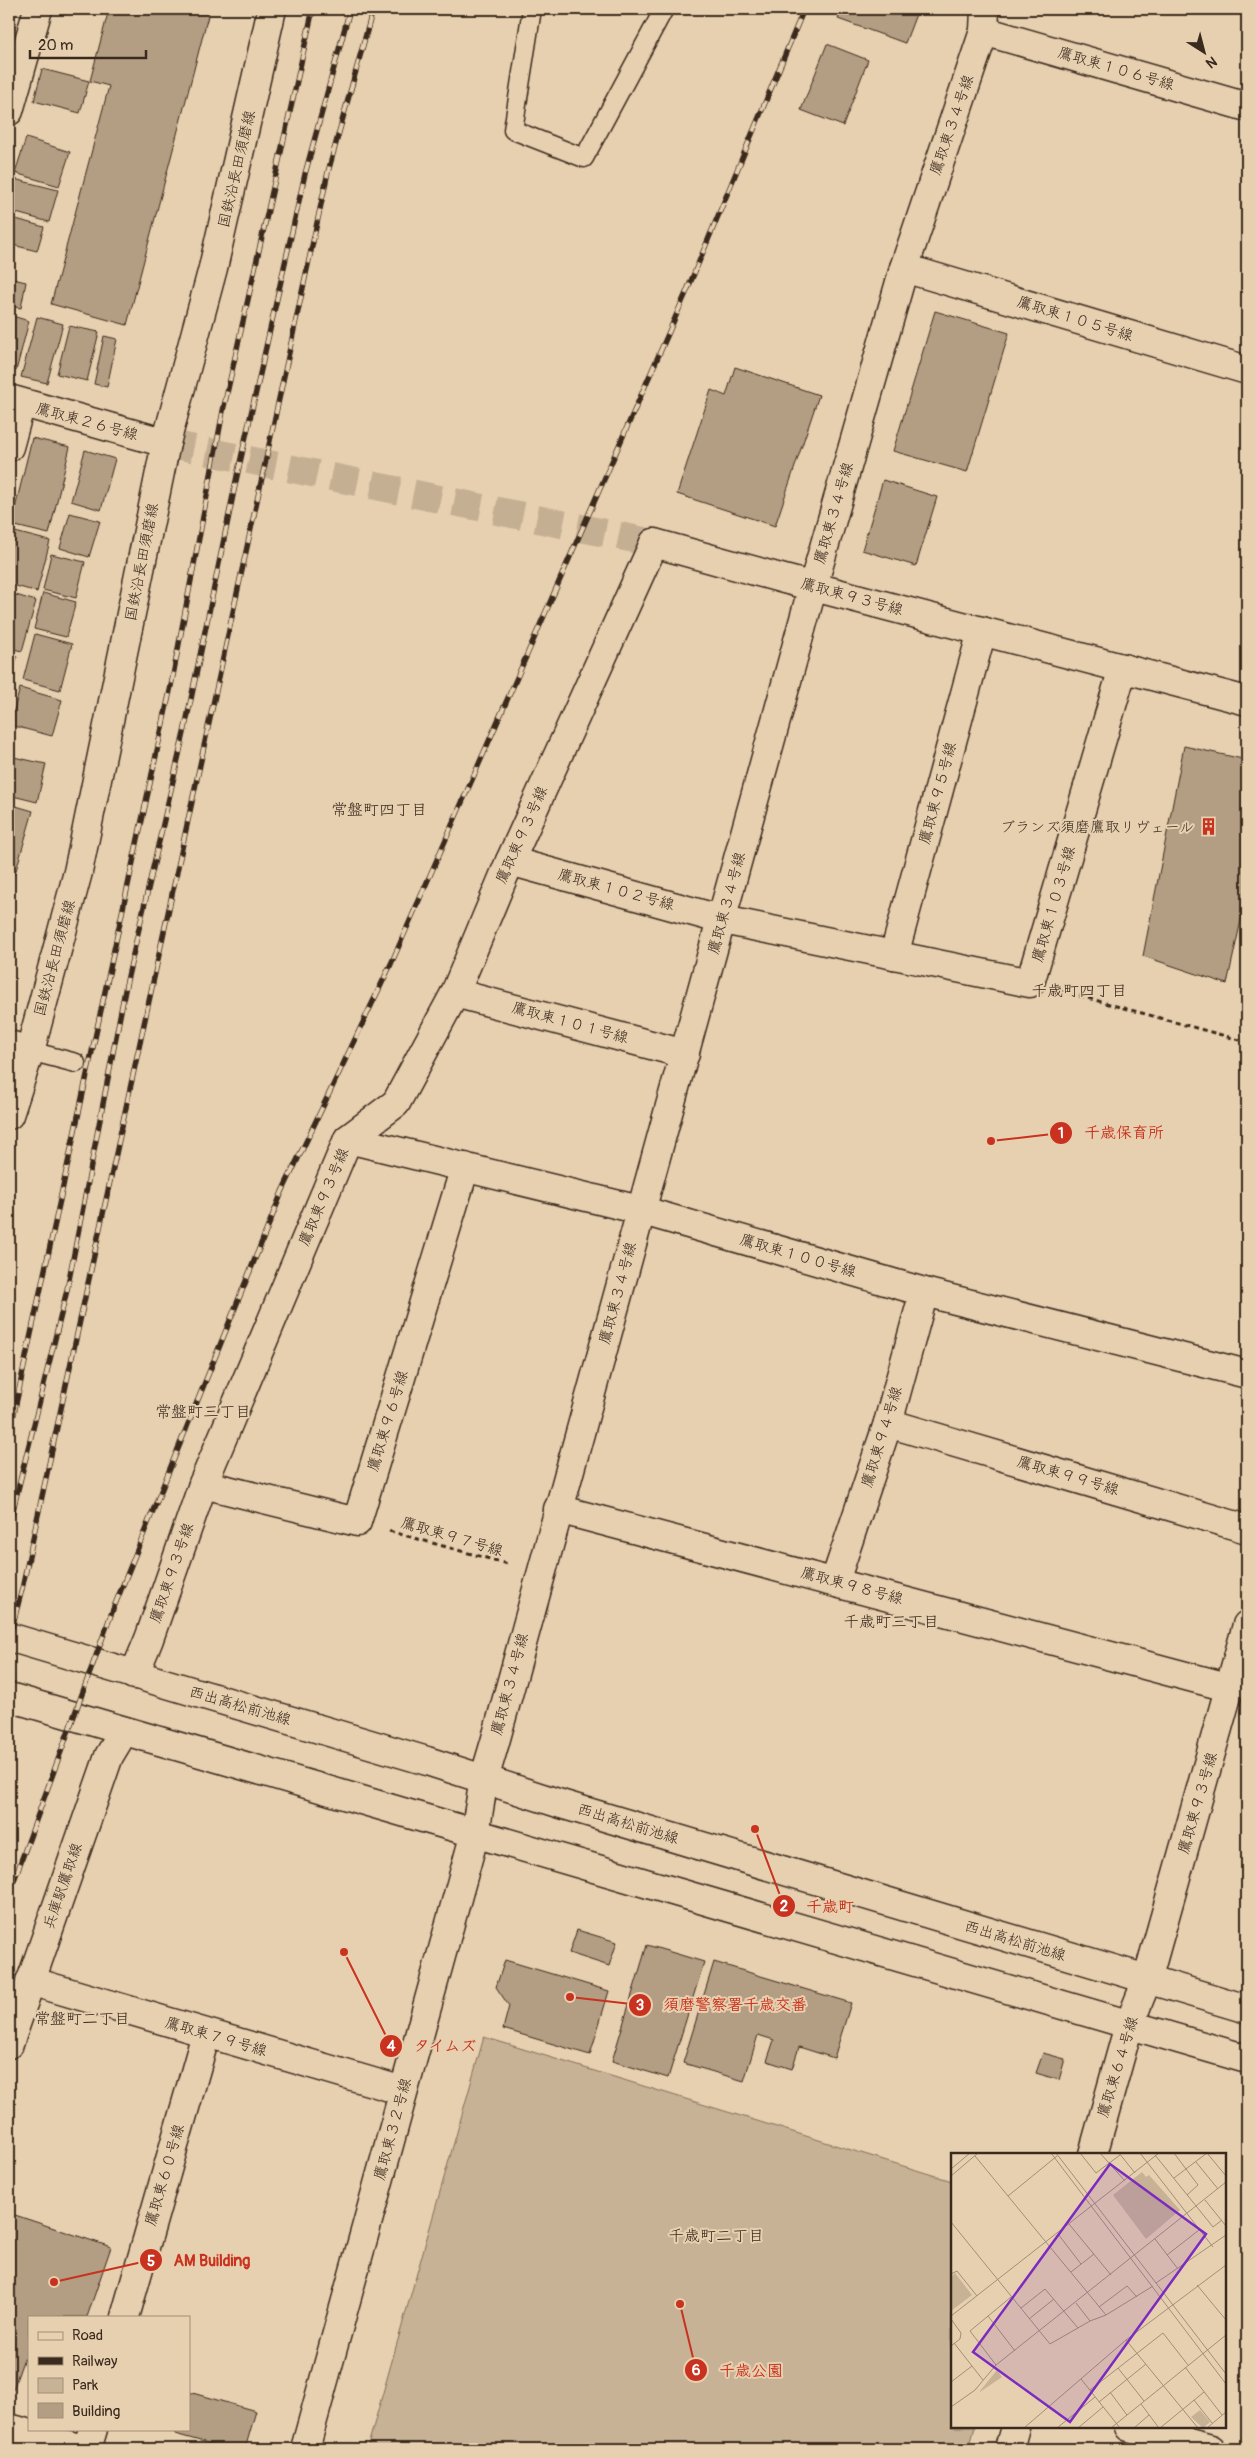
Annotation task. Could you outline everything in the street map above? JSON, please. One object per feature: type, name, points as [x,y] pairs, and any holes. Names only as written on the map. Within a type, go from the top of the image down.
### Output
[{"type":"street","points":[[9,111],[16,53],[38,9]]},
{"type":"street","name":"国鉄沿長田須磨線","points":[[9,1115],[20,1048],[78,872],[166,443],[213,268],[272,9]]},
{"type":"street","name":"鷹取東１０６号線","points":[[984,20],[1247,108]]},
{"type":"street","name":"鷹取東３４号線","points":[[484,1780],[813,586],[904,268],[984,20]]},
{"type":"street","name":"鷹取東１０５号線","points":[[904,268],[1247,370]]},
{"type":"street","points":[[9,446],[15,401]]},
{"type":"street","name":"鷹取東２６号線","points":[[15,401],[166,443]]},
{"type":"street","name":"鷹取東９３号線","points":[[134,1675],[149,1640],[203,1484],[341,1137],[396,1103],[455,993],[510,861],[654,543],[1247,701]]},
{"type":"street","name":"鷹取東９５号線","points":[[894,955],[982,631]]},
{"type":"street","name":"鷹取東１０３号線","points":[[722,920],[1030,983],[1123,668]]},
{"type":"street","name":"鷹取東１０２号線","points":[[510,861],[722,920]]},
{"type":"street","name":"鷹取東１０１号線","points":[[455,993],[685,1054]]},
{"type":"street","name":"鷹取東１００号線","points":[[341,1137],[640,1210],[924,1292],[1247,1374]]},
{"type":"street","name":"鷹取東９６号線","points":[[357,1522],[465,1167]]},
{"type":"street","name":"鷹取東９４号線","points":[[835,1581],[888,1423],[924,1292]]},
{"type":"street","name":"鷹取東９９号線","points":[[888,1423],[1247,1529]]},
{"type":"street","points":[[203,1484],[357,1522]]},
{"type":"street","name":"鷹取東９８号線","points":[[558,1508],[1231,1688]]},
{"type":"street","name":"鷹取東９３号線","points":[[1147,1980],[1231,1688],[1247,1625]]},
{"type":"street","name":"西出高松前池線","points":[[9,1637],[427,1760],[484,1780],[1247,2009]]},
{"type":"street","points":[[9,1697],[1247,2059]]},
{"type":"street","name":"兵庫駅鷹取線","points":[[9,2044],[109,1756],[124,1731]]},
{"type":"street","name":"鷹取東３２号線","points":[[306,2449],[475,1833],[484,1780]]},
{"type":"street","name":"鷹取東６４号線","points":[[1093,2153],[1129,2025],[1147,1980]]},
{"type":"street","name":"鷹取東７９号線","points":[[30,1981],[403,2091]]},
{"type":"street","name":"鷹取東６０号線","points":[[125,2316],[206,2034]]},
{"type":"street","points":[[9,2428],[82,2449]]},
{"type":"street","points":[[1009,2449],[1015,2428]]},
{"type":"street","points":[[1133,2428],[1211,2449]]},
{"type":"street","points":[[87,2449],[92,2430]]},
{"type":"lane","points":[[532,9],[513,130],[584,158],[664,9]]},
{"type":"lane","points":[[20,1048],[76,1063]]},
{"type":"path","points":[[1030,983],[1247,1042]]},
{"type":"path","name":"鷹取東９７号線","points":[[357,1522],[540,1573]]},
{"type":"green space","points":[[484,2037],[951,2181],[951,2428],[975,2428],[969,2449],[367,2449]]},
{"type":"building","points":[[109,9],[198,9],[209,12],[127,325],[51,304],[109,86],[90,81]]},
{"type":"building","points":[[842,9],[918,9],[905,43],[838,19]]},
{"type":"building","points":[[827,44],[868,60],[843,126],[801,110]]},
{"type":"building","points":[[42,69],[89,81],[80,113],[34,101]]},
{"type":"building","points":[[26,138],[70,152],[59,186],[15,173]]},
{"type":"building","points":[[10,178],[58,190],[49,222],[9,211]]},
{"type":"building","points":[[9,217],[44,227],[37,251],[9,244]]},
{"type":"building","points":[[9,278],[26,282],[21,308],[9,306]]},
{"type":"building","points":[[935,311],[1009,333],[967,472],[893,451]]},
{"type":"building","points":[[9,315],[29,321],[16,371],[9,370]]},
{"type":"building","points":[[37,317],[63,324],[47,383],[21,377]]},
{"type":"building","points":[[69,326],[99,332],[87,381],[57,374]]},
{"type":"building","points":[[104,336],[117,339],[107,387],[94,384]]},
{"type":"building","points":[[735,367],[819,395],[775,526],[677,494],[711,390],[726,396]]},
{"type":"building","points":[[32,438],[70,447],[49,534],[11,525]]},
{"type":"building","points":[[85,450],[115,459],[101,510],[71,501]]},
{"type":"building","points":[[883,480],[937,497],[916,566],[862,550]]},
{"type":"building","points":[[70,513],[100,521],[89,557],[60,548]]},
{"type":"building","points":[[15,532],[50,541],[37,592],[9,584],[9,554]]},
{"type":"building","points":[[51,554],[85,562],[76,598],[43,590]]},
{"type":"building","points":[[9,593],[36,601],[22,651],[9,648]]},
{"type":"building","points":[[43,593],[76,602],[66,637],[34,629]]},
{"type":"building","points":[[35,634],[72,644],[60,690],[23,680]]},
{"type":"building","points":[[9,655],[17,657],[9,685]]},
{"type":"building","points":[[20,688],[62,700],[52,736],[10,725]]},
{"type":"building","name":"ブランズ須磨鷹取リヴェール","points":[[1184,746],[1247,760],[1247,893],[1227,984],[1143,956]]},
{"type":"building","points":[[9,756],[46,764],[37,802],[9,795]]},
{"type":"building","points":[[9,804],[33,811],[15,874],[9,872]]},
{"type":"building","points":[[9,927],[14,928],[9,948]]},
{"type":"building","points":[[577,1930],[617,1942],[609,1966],[569,1953]]},
{"type":"building","points":[[647,1945],[704,1962],[668,2078],[612,2061]]},
{"type":"building","points":[[505,1960],[609,1991],[590,2055],[503,2029],[509,2006],[496,1987]]},
{"type":"building","points":[[714,1962],[851,2003],[834,2058],[799,2047],[792,2069],[767,2061],[774,2040],[758,2035],[744,2081],[683,2063]]},
{"type":"building","points":[[1043,2053],[1065,2059],[1059,2080],[1036,2073]]},
{"type":"building","points":[[9,2213],[111,2247],[87,2316],[28,2316],[28,2359],[24,2358],[11,2395],[9,2394]]},
{"type":"building","points":[[190,2392],[256,2411],[245,2449],[229,2449],[175,2434],[176,2430],[190,2430]]},
{"type":"tunnel","points":[[166,443],[654,543]]},
{"type":"railway","points":[[9,1436],[171,686],[223,411],[313,9]]},
{"type":"railway","points":[[9,1526],[67,1290],[126,985],[184,733],[237,476],[305,174],[350,9]]},
{"type":"railway","points":[[9,1639],[22,1589],[328,172],[373,9]]},
{"type":"railway","points":[[9,1894],[112,1612],[282,1192],[391,964],[686,293],[804,9]]},
{"type":"place","name":"ブランズ須磨鷹取リヴェール","points":[[1208,827]]},
{"type":"place","name":"千歳保育所","points":[[991,1141]]},
{"type":"place","name":"千歳町","points":[[755,1829]]},
{"type":"place","name":"タイムズ","points":[[344,1952]]},
{"type":"place","name":"須磨警察署千歳交番","points":[[570,1997]]},
{"type":"place","name":"AM Building","points":[[54,2282]]},
{"type":"place","name":"千歳公園","points":[[680,2304]]},
{"type":"district","name":"常盤町四丁目","points":[[379,810]]},
{"type":"district","name":"千歳町四丁目","points":[[1079,991]]},
{"type":"district","name":"常盤町三丁目","points":[[203,1412]]},
{"type":"district","name":"千歳町三丁目","points":[[891,1622]]},
{"type":"district","name":"常盤町二丁目","points":[[82,2019]]},
{"type":"district","name":"千歳町二丁目","points":[[716,2236]]}]
